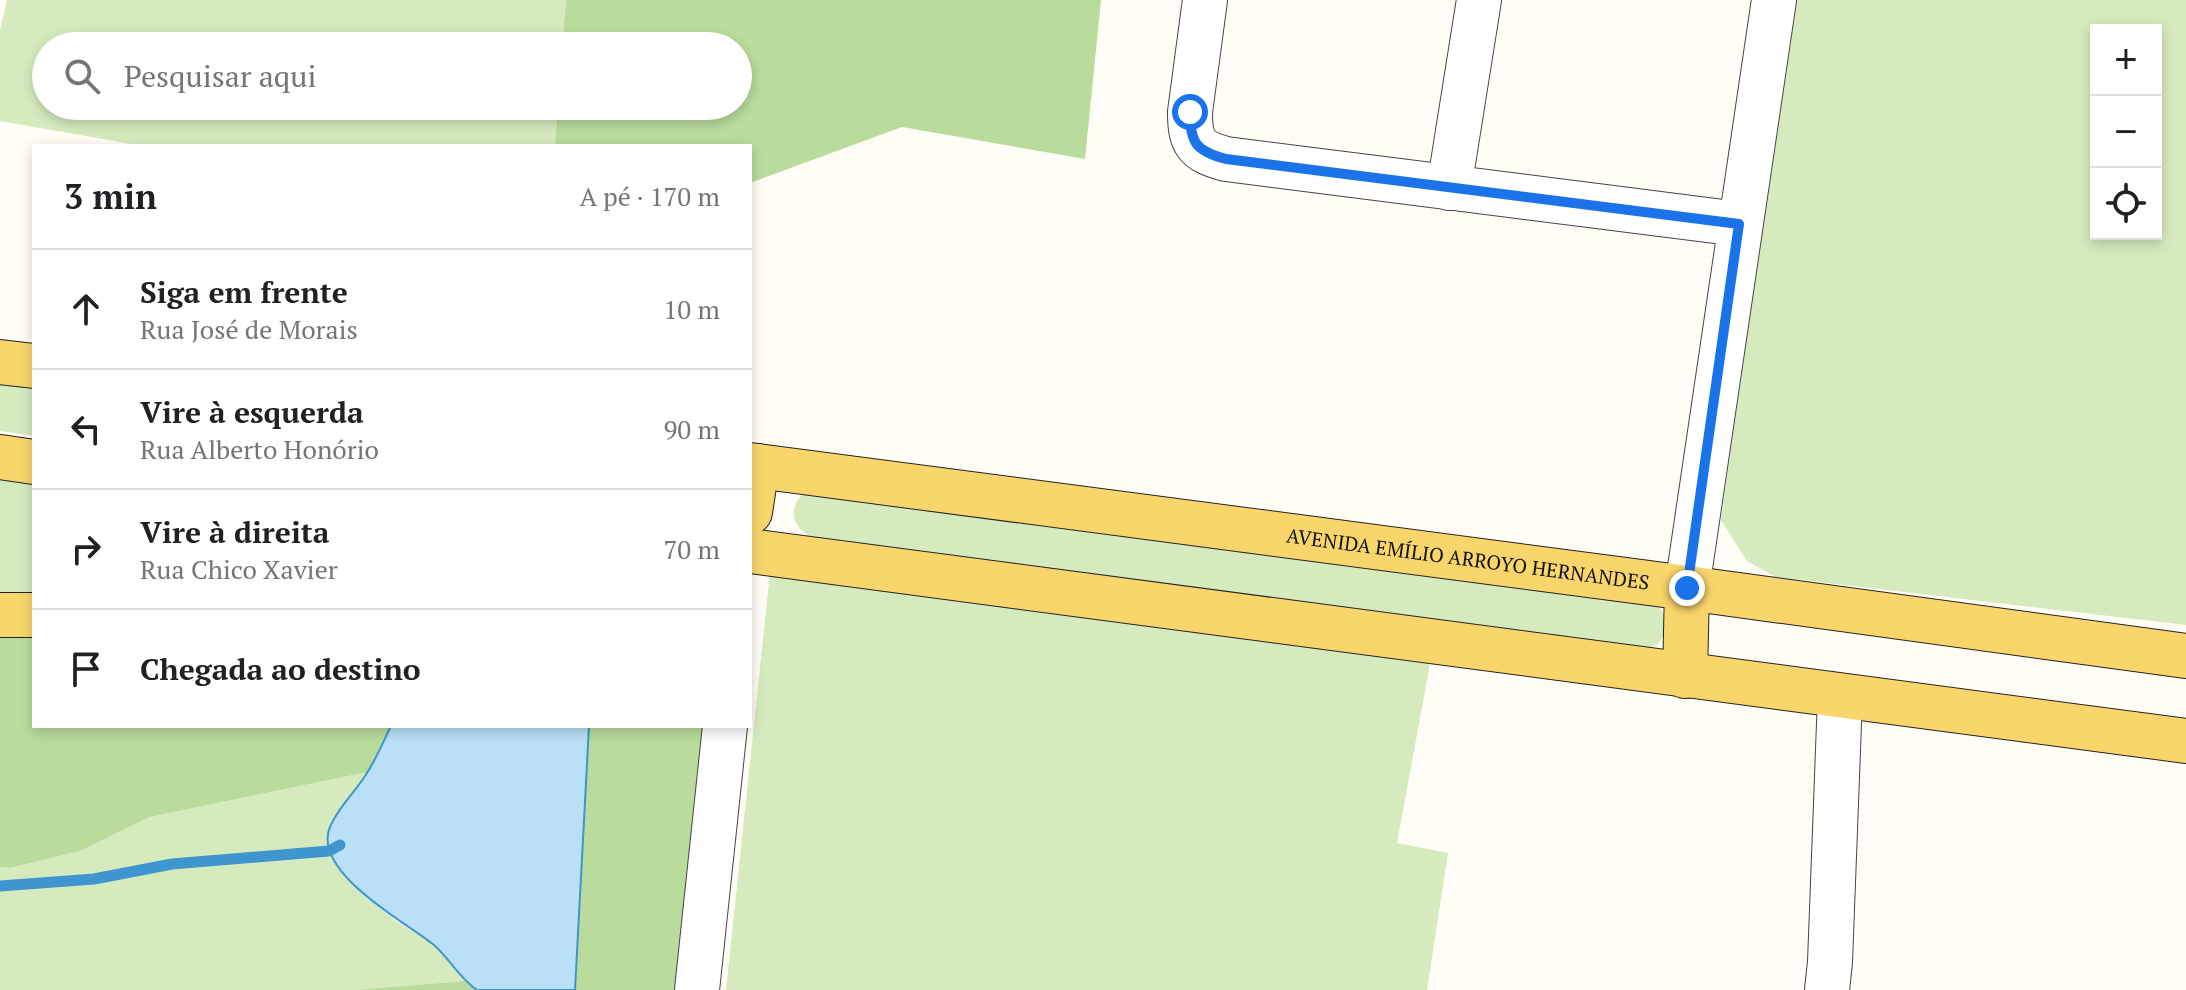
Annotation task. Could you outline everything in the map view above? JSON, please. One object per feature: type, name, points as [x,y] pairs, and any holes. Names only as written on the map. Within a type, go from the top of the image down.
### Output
[{"type":"main road","points":[[0,362],[32,366]]},
{"type":"main road","points":[[0,457],[32,462]]},
{"type":"main road","name":"AVENIDA EMÍLIO ARROYO HERNANDES","points":[[753,465],[2186,656]]},
{"type":"main road","points":[[752,551],[2186,741]]},
{"type":"main road","points":[[1685,676],[1687,588]]},
{"type":"main road","points":[[0,615],[32,615]]},
{"type":"street","points":[[1205,0],[1190,130],[1196,146],[1210,155],[1739,224]]},
{"type":"street","points":[[1449,188],[1479,0]]},
{"type":"street","points":[[1687,588],[1774,0]]},
{"type":"street","points":[[1827,990],[1840,697]]},
{"type":"street","points":[[697,990],[725,728]]},
{"type":"green space","points":[[7,0],[566,0],[563,32],[32,32],[32,120],[557,120],[555,144],[132,144],[0,121],[0,30]]},
{"type":"green space","points":[[566,0],[1101,0],[1085,159],[902,127],[752,182],[752,144],[555,144],[557,120],[752,120],[752,32],[563,32]]},
{"type":"green space","points":[[1794,0],[2186,0],[2186,625],[1776,577],[1747,561],[1721,520]]},
{"type":"green space","points":[[0,380],[32,384],[32,436],[0,431]]},
{"type":"green space","points":[[0,467],[32,472],[32,593],[0,593]]},
{"type":"green space","points":[[804,492],[1653,602],[1665,617],[1666,628],[1657,645],[1639,651],[810,536],[799,527],[794,516],[796,504]]},
{"type":"green space","points":[[770,573],[1430,664],[1397,843],[1448,853],[1427,990],[726,990]]},
{"type":"green space","points":[[0,637],[32,637],[32,728],[390,728],[368,772],[150,817],[80,851],[10,868],[0,867]]},
{"type":"green space","points":[[589,728],[713,728],[680,990],[575,990]]},
{"type":"green space","points":[[368,772],[329,828],[352,884],[396,921],[436,946],[465,981],[354,990],[0,990],[0,867],[10,868],[80,851],[150,817]]},
{"type":"green space","points":[[465,981],[477,990],[354,990]]},
{"type":"water","points":[[390,728],[589,728],[575,990],[477,990],[434,945],[384,910],[347,878],[334,861],[328,844],[330,827],[376,757]]},
{"type":"waterway","points":[[0,886],[94,879],[172,864],[329,851],[340,845]]},
{"type":"route","points":[[1190,112],[1190,130],[1196,146],[1210,155],[1226,159],[1739,224],[1687,588]]}]
